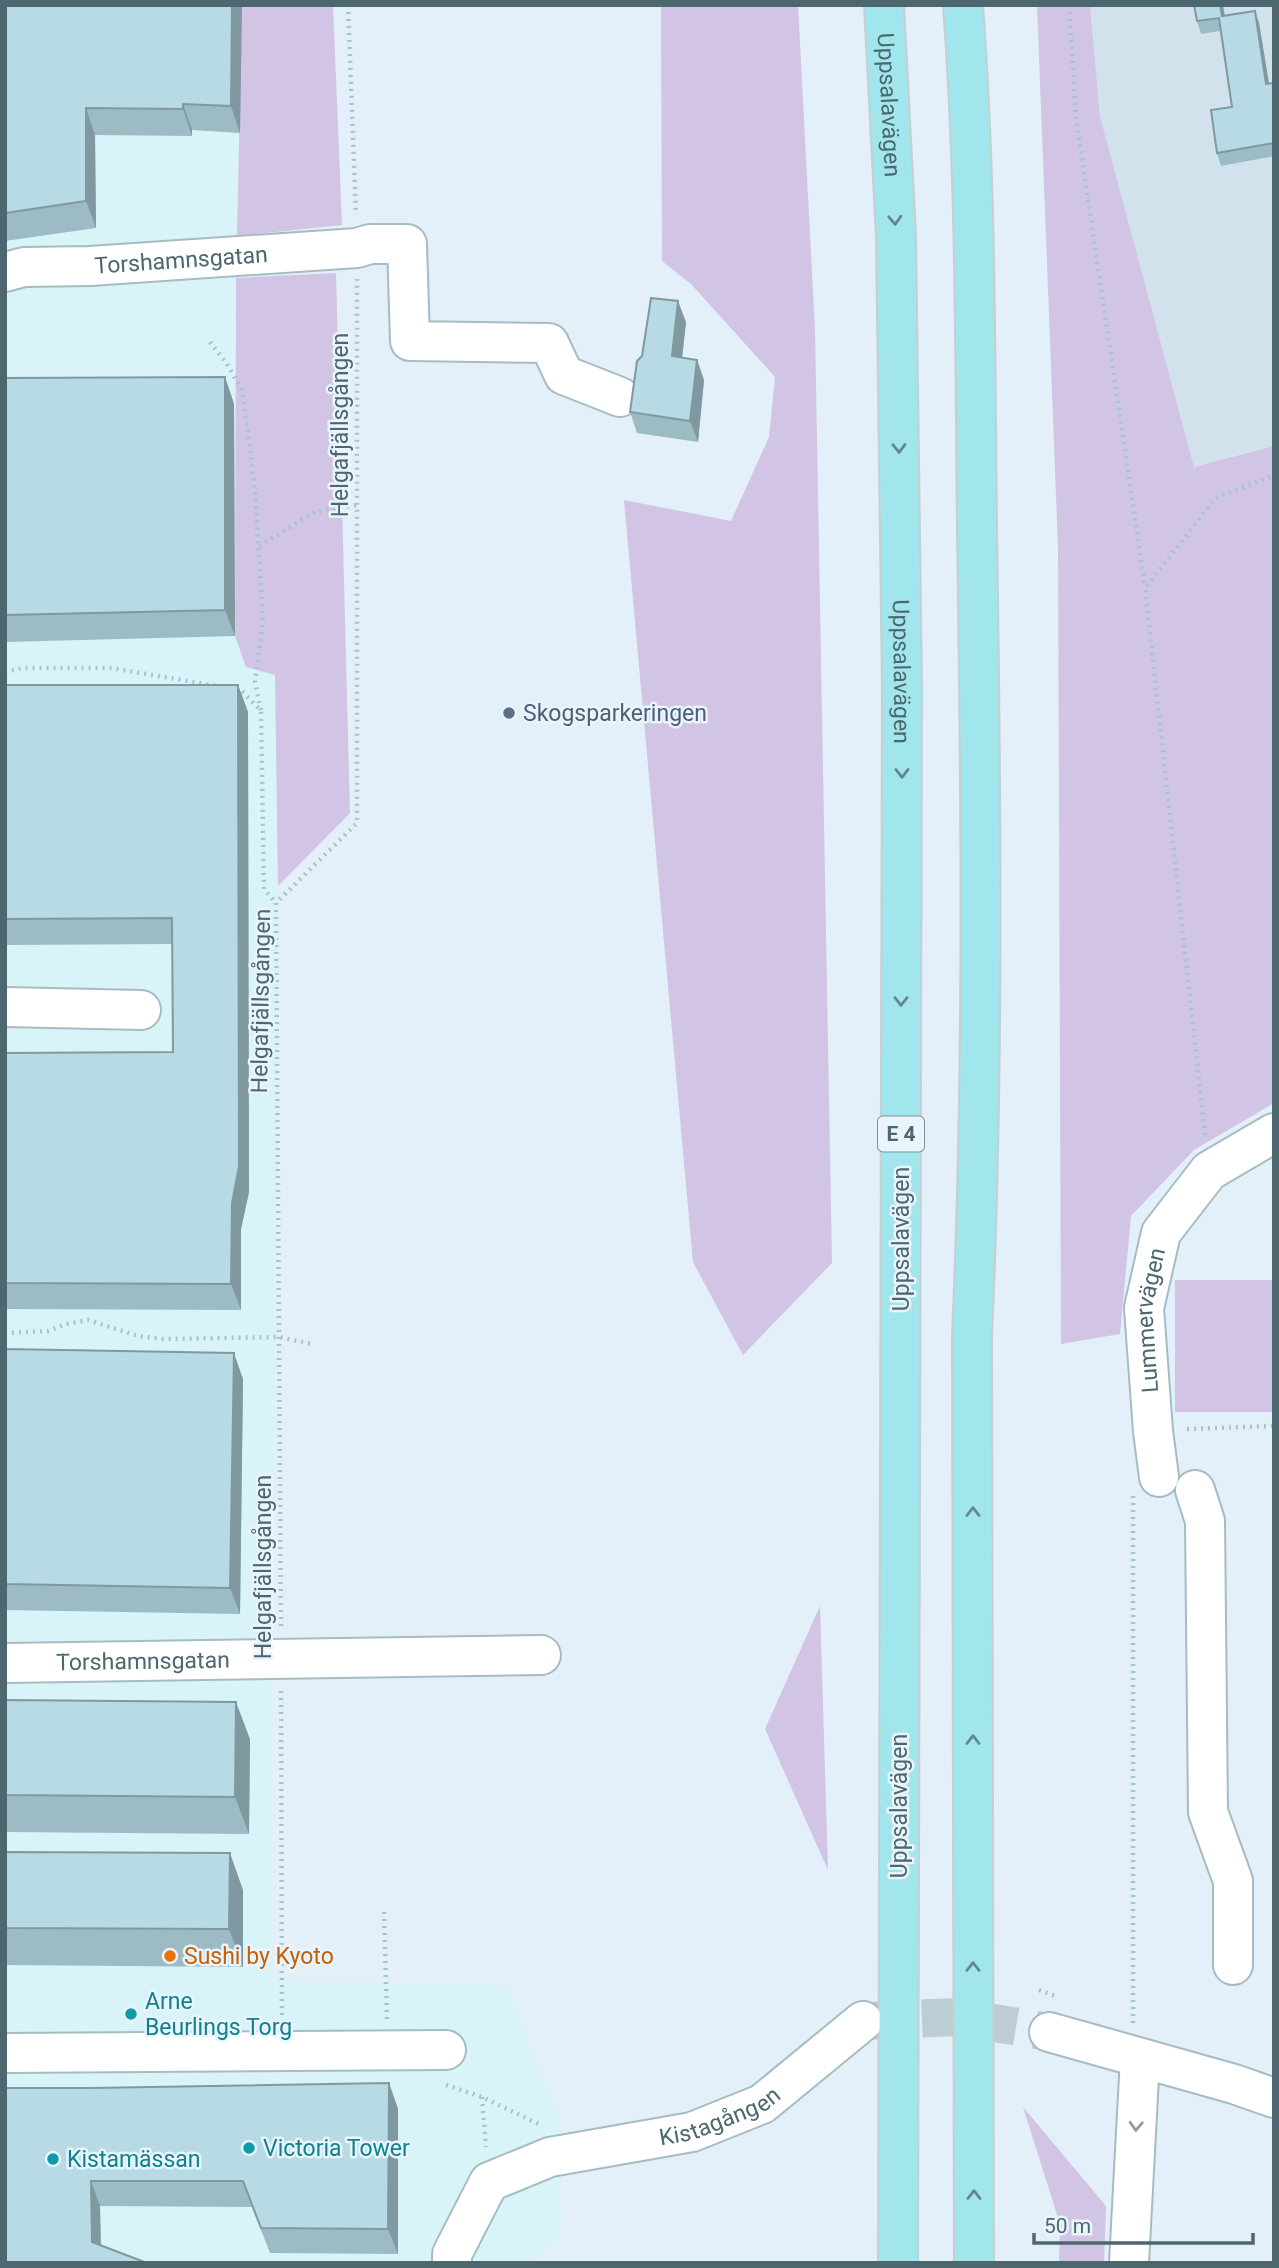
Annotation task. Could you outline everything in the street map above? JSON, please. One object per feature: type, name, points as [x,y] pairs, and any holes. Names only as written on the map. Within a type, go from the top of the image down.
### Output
[{"type":"highway","name":"Uppsalavägen","points":[[884,5],[896,236],[902,688],[898,2263]]},
{"type":"highway","points":[[963,5],[973,244],[980,694],[978,1198],[972,1336],[974,2263]]},
{"type":"street","name":"Torshamnsgatan","points":[[5,272],[24,267],[90,266],[357,248],[370,244],[407,244],[410,341],[549,342],[564,374],[620,397]]},
{"type":"street","points":[[5,1007],[141,1010]]},
{"type":"street","name":"Lummervägen","points":[[1146,1482],[1153,1431],[1144,1308],[1161,1233],[1209,1171],[1274,1133]]},
{"type":"street","points":[[1195,1490],[1205,1521],[1208,1812],[1233,1881],[1233,1965]]},
{"type":"street","name":"Torshamnsgatan","points":[[5,1663],[541,1655]]},
{"type":"street","name":"Kistagången","points":[[489,2182],[550,2157],[692,2132],[762,2104],[863,2021]]},
{"type":"street","points":[[1049,2032],[1136,2041],[1234,2084],[1274,2098]]},
{"type":"street","points":[[1133,2256],[1136,2041]]},
{"type":"street","points":[[5,2053],[446,2050]]},
{"type":"street","points":[[452,2263],[452,2254],[489,2182]]},
{"type":"path","name":"Helgafjällsgången","points":[[282,2029],[275,903],[357,823],[357,248],[348,5]]},
{"type":"path","points":[[1069,5],[1076,117],[1145,588],[1209,1171]]},
{"type":"path","points":[[210,342],[242,390],[255,490],[263,622],[256,682],[261,711],[264,889],[275,903]]},
{"type":"path","points":[[1145,588],[1216,498],[1274,475]]},
{"type":"path","points":[[259,545],[315,513],[357,505]]},
{"type":"path","points":[[5,672],[22,668],[111,668],[241,690],[261,711]]},
{"type":"path","points":[[5,1333],[48,1331],[88,1320],[138,1336],[163,1339],[279,1337],[311,1344]]},
{"type":"path","points":[[1153,1431],[1274,1426]]},
{"type":"path","points":[[1136,2041],[1146,1482]]},
{"type":"path","points":[[384,1912],[387,2025]]},
{"type":"path","points":[[482,2097],[489,2182]]},
{"type":"shaded area","points":[[5,5],[241,5],[234,404],[275,675],[278,886],[270,1980],[506,1986],[560,2121],[561,2232],[528,2263],[5,2263]]},
{"type":"shaded area","points":[[242,5],[333,5],[342,225],[237,236]]},
{"type":"shaded area","points":[[661,5],[798,5],[815,330],[832,1263],[743,1355],[693,1262],[624,500],[731,521],[769,437],[775,377],[691,284],[662,261]]},
{"type":"shaded area","points":[[1037,5],[1090,5],[1100,116],[1194,467],[1274,446],[1274,1103],[1194,1150],[1131,1216],[1120,1334],[1061,1344],[1058,547]]},
{"type":"shaded area","points":[[1090,5],[1274,5],[1274,446],[1194,467],[1100,116]]},
{"type":"shaded area","points":[[336,273],[350,813],[278,886],[275,675],[246,667],[235,636],[236,278]]},
{"type":"shaded area","points":[[1175,1280],[1274,1280],[1274,1412],[1175,1412]]},
{"type":"shaded area","points":[[820,1606],[828,1870],[765,1729]]},
{"type":"shaded area","points":[[1023,2107],[1106,2206],[1104,2263],[1059,2263],[1060,2224]]},
{"type":"building","points":[[5,5],[232,5],[231,106],[183,104],[183,109],[86,108],[86,201],[5,213]]},
{"type":"building","points":[[1194,5],[1220,5],[1222,16],[1255,11],[1266,84],[1274,83],[1274,143],[1217,153],[1211,110],[1232,107],[1219,18],[1197,21]]},
{"type":"building","points":[[651,298],[678,301],[672,356],[697,360],[690,421],[630,412],[637,361],[642,356]]},
{"type":"building","points":[[225,377],[225,610],[5,615],[5,378]]},
{"type":"building","points":[[5,685],[238,685],[239,1166],[232,1203],[231,1284],[5,1283],[5,1053],[173,1052],[172,918],[5,919]]},
{"type":"building","points":[[5,1349],[234,1353],[230,1588],[5,1584]]},
{"type":"building","points":[[5,1700],[236,1702],[235,1797],[5,1795]]},
{"type":"building","points":[[5,1852],[230,1853],[229,1929],[5,1928]]},
{"type":"building","points":[[389,2083],[388,2229],[261,2228],[243,2181],[91,2181],[92,2242],[147,2263],[5,2263],[5,2088]]},
{"type":"tunnel","points":[[865,2021],[958,2017],[1049,2032]]},
{"type":"place","name":"Skogsparkeringen","points":[[509,713]]},
{"type":"place","name":"Sushi by Kyoto","points":[[170,1956]]},
{"type":"place","name":"Arne Beurlings Torg","points":[[131,2014]]},
{"type":"place","name":"Victoria Tower","points":[[249,2148]]},
{"type":"place","name":"Kistamässan","points":[[53,2159]]}]
